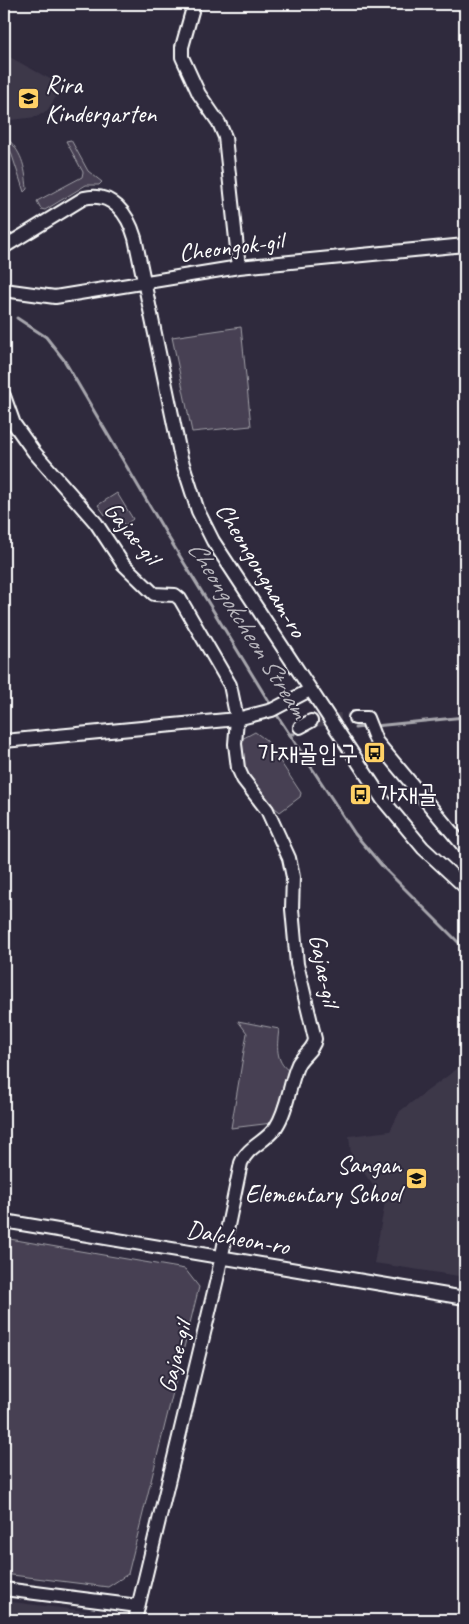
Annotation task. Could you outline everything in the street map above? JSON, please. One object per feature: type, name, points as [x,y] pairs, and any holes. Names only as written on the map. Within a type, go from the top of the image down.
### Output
[{"type":"street","points":[[194,4],[182,46],[182,57],[199,94],[225,137],[239,267]]},
{"type":"street","name":"Cheongongnam-ro","points":[[4,247],[79,201],[90,197],[104,198],[116,205],[130,222],[135,238],[181,458],[198,511],[226,563],[389,807],[423,848],[465,887]]},
{"type":"street","name":"Cheongok-gil","points":[[4,290],[55,297],[239,267],[465,245]]},
{"type":"street","name":"Gajae-gil","points":[[4,396],[14,424],[96,523],[123,564],[154,594],[176,595],[180,599],[230,686],[237,719],[235,744],[238,768],[243,779],[267,810],[292,868],[295,950],[301,986],[315,1039],[313,1046],[301,1060],[294,1073],[277,1125],[259,1144],[248,1151],[242,1163],[222,1258],[135,1620]]},
{"type":"street","points":[[4,741],[237,719],[254,716],[289,702],[310,690]]},
{"type":"street","points":[[355,718],[367,718],[376,741],[390,760],[465,848]]},
{"type":"street","name":"Dalcheon-ro","points":[[4,1221],[465,1298]]},
{"type":"street","points":[[4,1588],[138,1606]]},
{"type":"shaded area","name":"Rira Kindergarten","points":[[4,54],[63,86],[47,111],[36,117],[4,121]]},
{"type":"shaded area","points":[[4,135],[15,147],[22,159],[27,189],[24,192],[8,143],[4,145]]},
{"type":"shaded area","points":[[71,140],[88,171],[102,182],[99,185],[86,185],[45,210],[41,209],[37,201],[82,177],[83,172],[66,141]]},
{"type":"shaded area","points":[[241,327],[251,426],[192,432],[172,337]]},
{"type":"shaded area","points":[[117,493],[133,519],[125,525],[114,515],[105,515],[98,505]]},
{"type":"shaded area","points":[[255,732],[266,740],[301,793],[300,797],[280,812],[245,770],[238,741]]},
{"type":"shaded area","points":[[238,1021],[279,1029],[279,1058],[284,1067],[289,1071],[272,1123],[231,1128],[247,1033]]},
{"type":"shaded area","name":"Sangan Elementary School","points":[[465,1063],[465,1277],[374,1263],[385,1202],[351,1155],[349,1136],[390,1131],[400,1111]]},
{"type":"shaded area","points":[[4,1238],[185,1269],[199,1287],[128,1574],[108,1587],[4,1574]]},
{"type":"shaded area","points":[[4,1601],[101,1613],[108,1620],[4,1620]]},
{"type":"waterway","name":"Cheongokcheon Stream","points":[[17,318],[46,337],[64,360],[167,535],[272,707]]},
{"type":"waterway","name":"Cheongokcheon Stream","points":[[275,712],[355,834],[383,867],[465,949]]},
{"type":"waterway","points":[[375,726],[465,717]]},
{"type":"waterway","points":[[355,728],[364,727]]},
{"type":"waterway","name":"Cheongokcheon Stream","points":[[289,734],[294,734]]},
{"type":"tunnel","points":[[311,721],[355,718]]},
{"type":"place","name":"Rira Kindergarten","points":[[29,99]]},
{"type":"place","name":"가재골입구","points":[[374,753]]},
{"type":"place","name":"가재골","points":[[361,794]]},
{"type":"place","name":"Sangan Elementary School","points":[[417,1179]]}]
